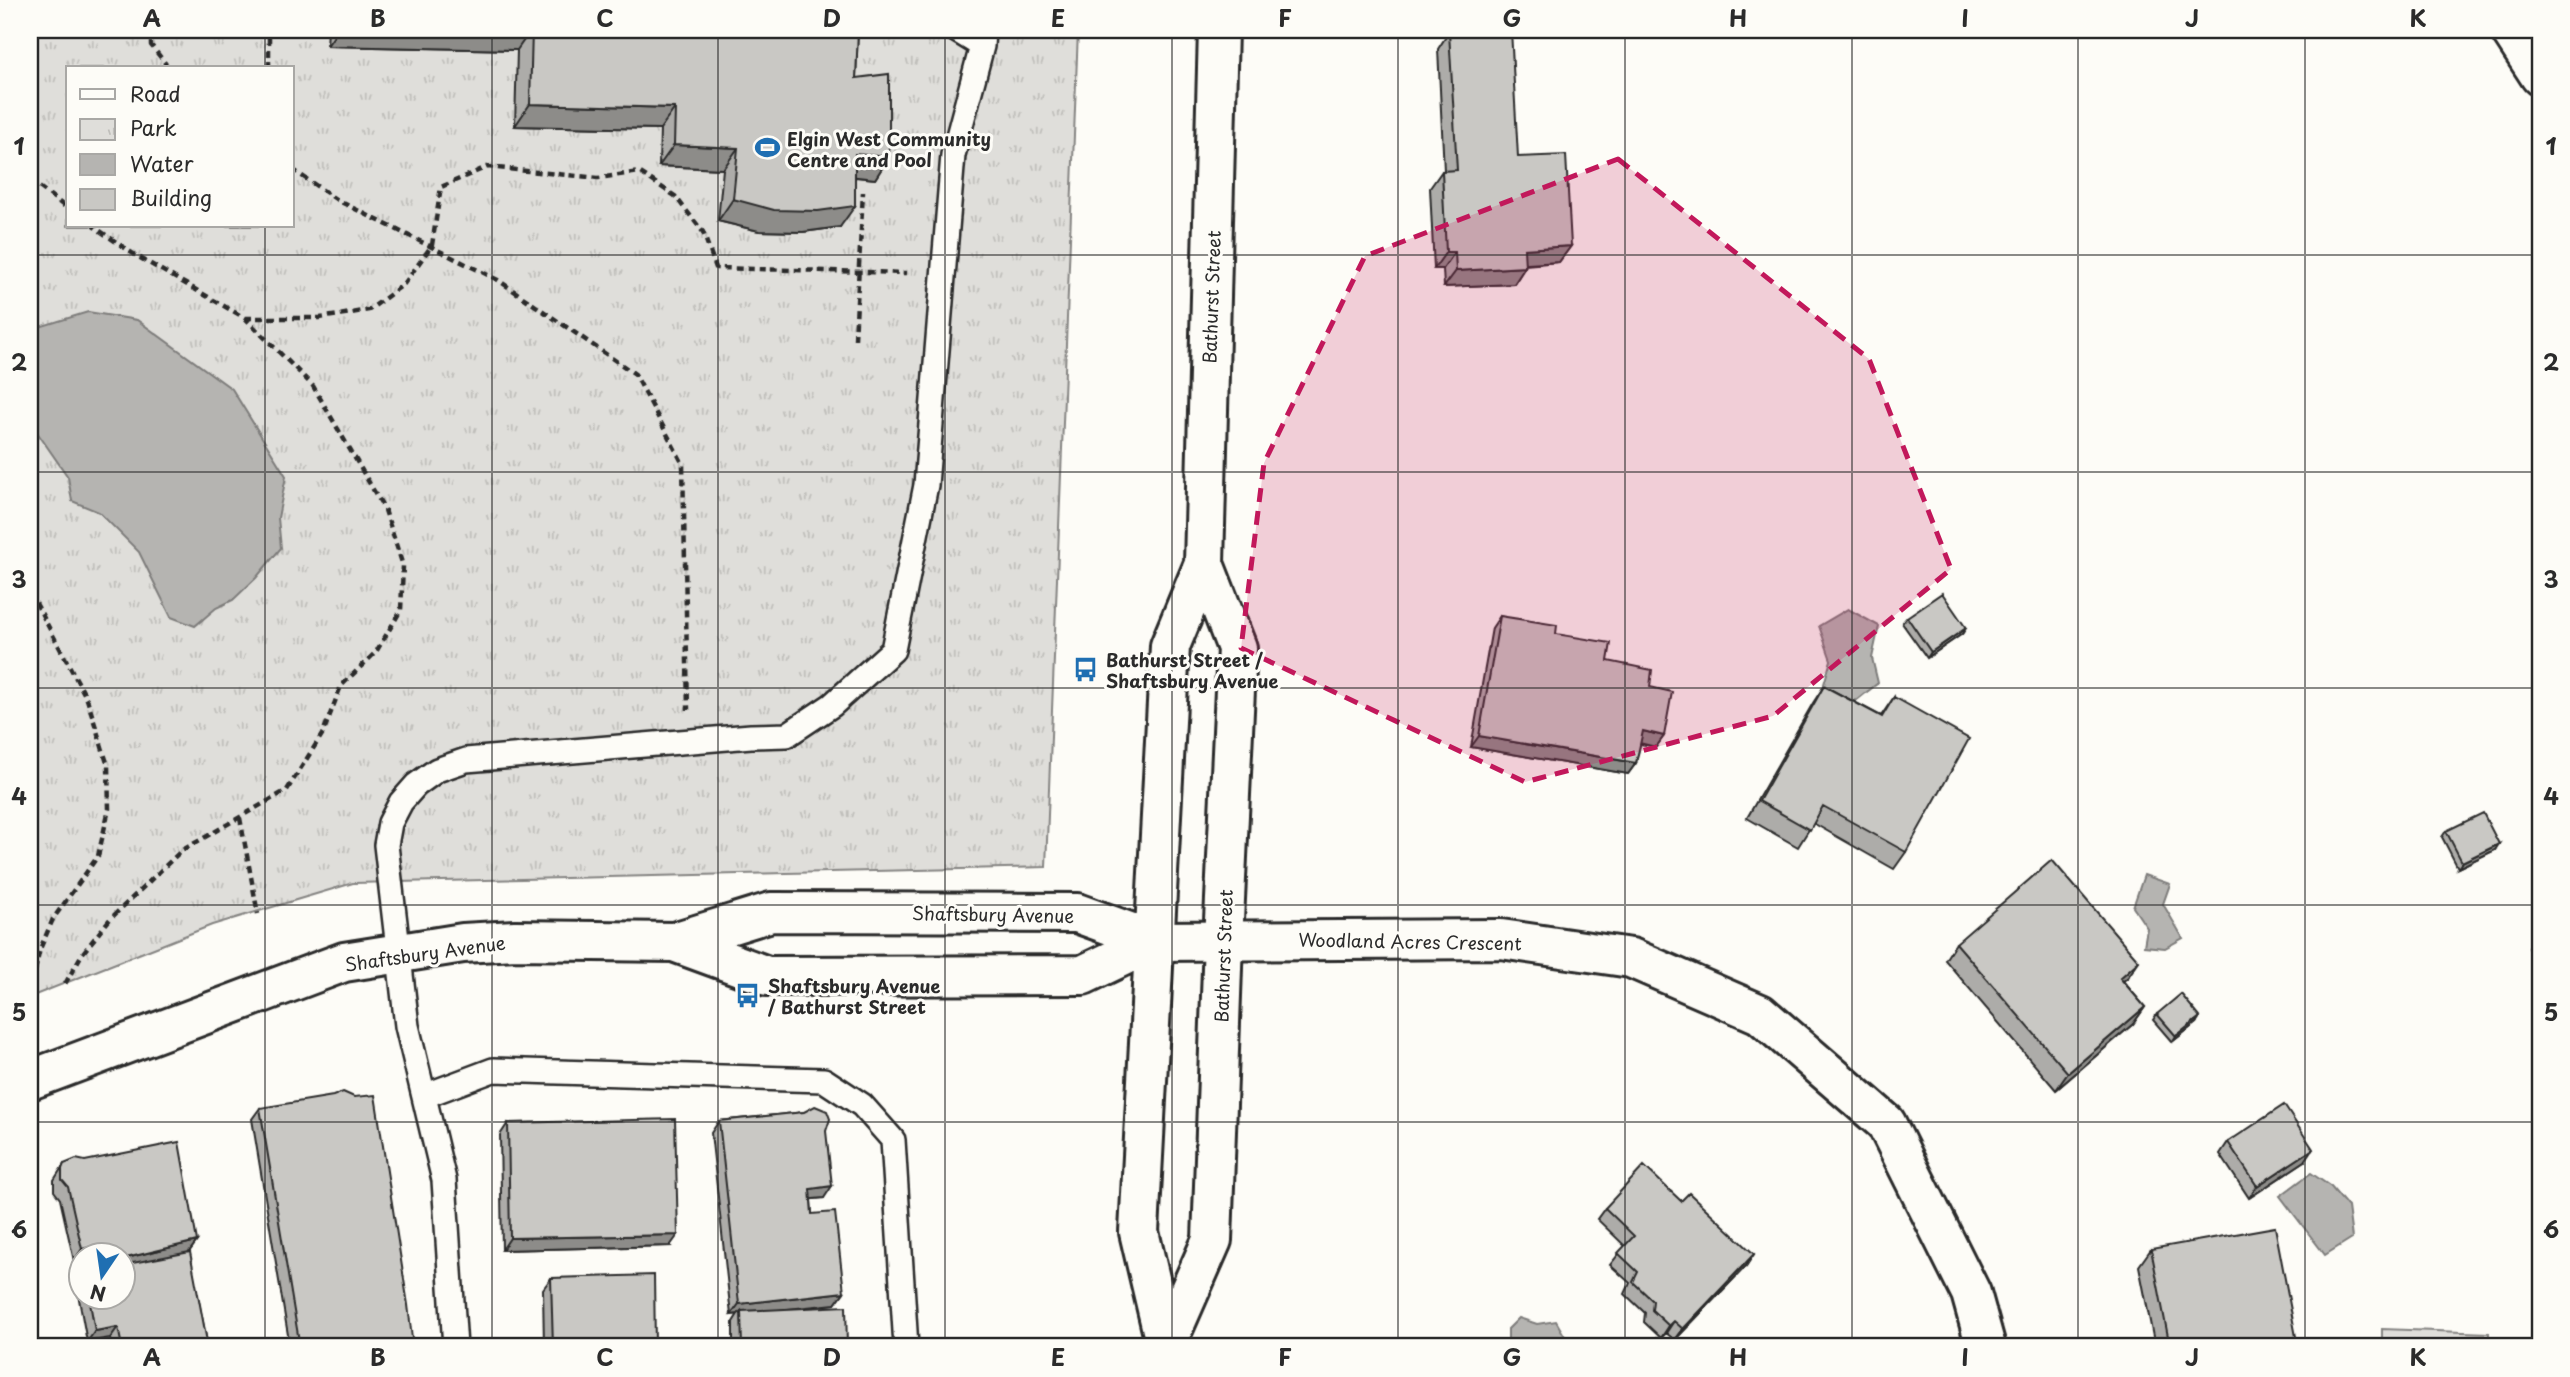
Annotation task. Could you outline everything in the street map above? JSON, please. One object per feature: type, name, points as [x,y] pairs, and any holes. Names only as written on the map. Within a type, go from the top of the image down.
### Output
[{"type":"street","name":"Bathurst Street","points":[[1166,1346],[1139,1232],[1170,646],[1204,564],[1218,30]]},
{"type":"street","points":[[2510,30],[2540,76]]},
{"type":"street","name":"Bathurst Street","points":[[1166,1346],[1212,1240],[1237,648],[1204,564]]},
{"type":"street","name":"Shaftsbury Avenue","points":[[30,1080],[344,962],[463,943],[516,940],[674,942],[772,912],[1077,913],[1154,941]]},
{"type":"street","name":"Woodland Acres Crescent","points":[[1154,941],[1502,939],[1631,958],[1760,1014],[1886,1123],[1970,1293],[1986,1347]]},
{"type":"street","name":"Shaftsbury Avenue","points":[[674,942],[767,976],[1083,975],[1154,941]]},
{"type":"lane","points":[[455,1347],[444,1180],[407,1026],[386,858],[390,823],[401,802],[416,785],[437,770],[466,760],[787,735],[831,705],[893,650],[926,485],[953,155],[982,38],[956,30]]},
{"type":"lane","points":[[424,1096],[493,1070],[824,1080],[862,1105],[893,1140],[906,1347]]},
{"type":"path","points":[[150,30],[151,45],[167,66]]},
{"type":"path","points":[[269,30],[269,66]]},
{"type":"path","points":[[244,318],[320,318],[369,310],[404,284],[432,245],[441,187],[487,167],[598,178],[639,172],[675,196],[703,232],[716,268],[906,272]]},
{"type":"path","points":[[294,170],[337,200],[498,280],[635,374],[683,464],[689,743]]},
{"type":"path","points":[[30,180],[66,207]]},
{"type":"path","points":[[855,339],[863,192]]},
{"type":"path","points":[[65,984],[82,954],[110,919],[181,851],[287,790],[323,733],[341,687],[376,652],[401,610],[403,566],[385,510],[313,386],[244,318],[96,228]]},
{"type":"path","points":[[30,592],[87,699],[108,766],[109,809],[98,856],[53,919],[40,948],[30,992]]},
{"type":"path","points":[[240,818],[258,914]]},
{"type":"highlighted area","points":[[1618,159],[1869,359],[1951,569],[1773,716],[1525,782],[1241,648],[1264,463],[1365,256]]},
{"type":"green space","points":[[30,30],[1078,30],[1046,867],[353,883],[212,925],[30,997]]},
{"type":"green space","points":[[2382,1329],[2489,1333],[2489,1347],[2382,1347]]},
{"type":"water","points":[[88,312],[137,320],[232,389],[286,476],[278,518],[281,548],[233,600],[216,608],[195,626],[171,617],[139,552],[99,512],[72,501],[68,477],[30,422],[30,350],[39,327]]},
{"type":"water","points":[[1848,609],[1879,626],[1872,658],[1878,683],[1857,700],[1839,703],[1824,684],[1831,660],[1819,626]]},
{"type":"water","points":[[2144,875],[2170,884],[2163,904],[2183,938],[2165,948],[2144,946],[2147,928],[2133,907]]},
{"type":"water","points":[[2311,1173],[2331,1187],[2348,1207],[2352,1238],[2325,1255],[2280,1196]]},
{"type":"water","points":[[1519,1318],[1537,1324],[1556,1321],[1571,1347],[1508,1347],[1508,1329]]},
{"type":"building","name":"Elgin West Community Centre and Pool","points":[[532,30],[858,30],[856,78],[889,74],[889,157],[855,154],[855,206],[818,211],[774,210],[733,199],[738,148],[674,145],[675,108],[530,104]]},
{"type":"building","points":[[1511,30],[1518,157],[1566,155],[1571,246],[1524,249],[1525,267],[1456,271],[1455,252],[1446,252],[1442,171],[1457,170],[1449,32]]},
{"type":"building","points":[[1942,593],[1966,628],[1931,652],[1907,617]]},
{"type":"building","points":[[1500,616],[1557,625],[1556,634],[1611,643],[1608,661],[1652,670],[1650,687],[1672,692],[1664,736],[1643,731],[1636,763],[1479,736]]},
{"type":"building","points":[[1824,686],[1882,717],[1894,697],[1969,739],[1906,852],[1823,806],[1810,830],[1759,801]]},
{"type":"building","points":[[2483,813],[2499,844],[2462,862],[2446,831]]},
{"type":"building","points":[[2052,860],[2139,961],[2120,978],[2145,1007],[2068,1073],[1956,943]]},
{"type":"building","points":[[2540,939],[2540,964],[2533,941]]},
{"type":"building","points":[[2181,994],[2200,1017],[2176,1036],[2157,1014]]},
{"type":"building","points":[[343,1092],[354,1097],[375,1095],[413,1347],[300,1347],[260,1108]]},
{"type":"building","points":[[2284,1105],[2313,1149],[2257,1186],[2228,1142]]},
{"type":"building","points":[[815,1106],[827,1111],[830,1119],[826,1131],[832,1186],[810,1189],[812,1214],[835,1212],[844,1292],[739,1304],[719,1121],[804,1112]]},
{"type":"building","points":[[675,1119],[678,1235],[510,1238],[508,1123]]},
{"type":"building","points":[[179,1142],[197,1241],[136,1256],[136,1240],[80,1240],[68,1187],[62,1180],[62,1169],[64,1164],[76,1159],[85,1161]]},
{"type":"building","points":[[1644,1166],[1681,1201],[1689,1193],[1754,1254],[1683,1329],[1674,1321],[1669,1326],[1652,1310],[1653,1301],[1633,1282],[1638,1272],[1618,1253],[1634,1236],[1605,1208]]},
{"type":"building","points":[[2275,1227],[2298,1347],[2170,1347],[2151,1249]]},
{"type":"building","points":[[190,1252],[208,1347],[122,1347],[118,1327],[95,1331],[91,1310],[136,1310],[136,1262]]},
{"type":"building","points":[[654,1275],[655,1347],[553,1347],[551,1278]]},
{"type":"building","points":[[846,1306],[847,1347],[742,1347],[741,1311]]},
{"type":"place","name":"Elgin West Community Centre and Pool","points":[[767,148]]},
{"type":"place","name":"Bathurst Street / Shaftsbury Avenue","points":[[1086,669]]},
{"type":"place","name":"Shaftsbury Avenue / Bathurst Street","points":[[748,995]]}]
